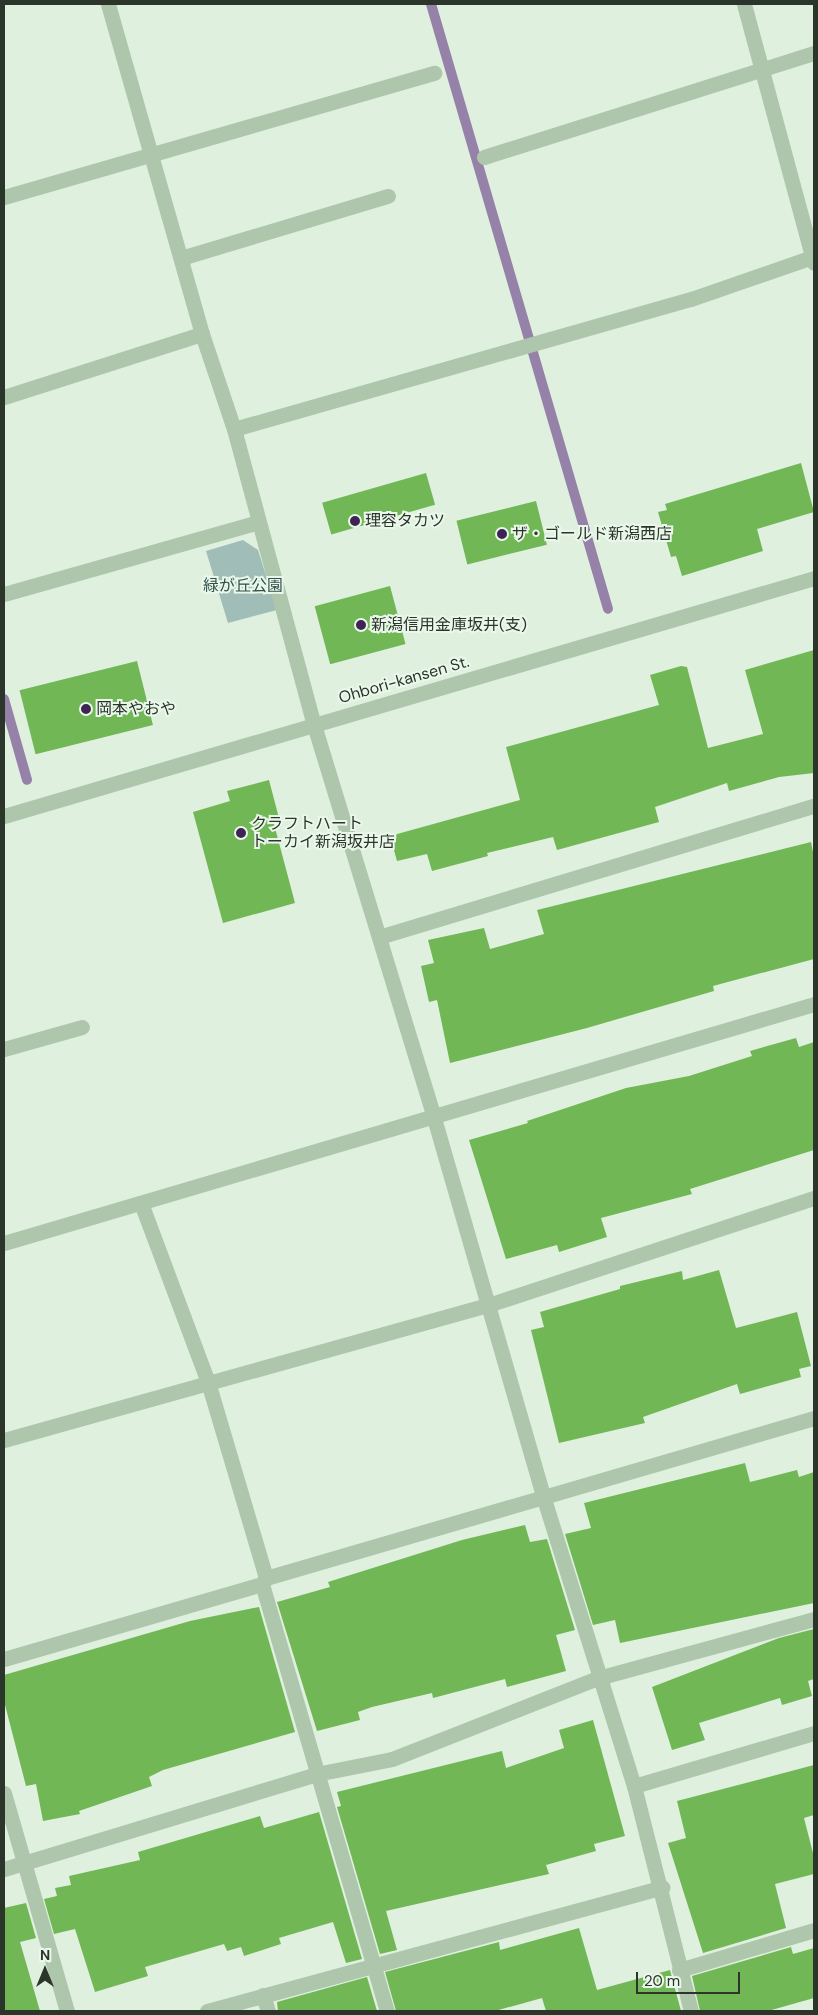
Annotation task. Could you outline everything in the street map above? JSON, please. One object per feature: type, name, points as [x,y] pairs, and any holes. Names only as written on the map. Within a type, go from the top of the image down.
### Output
[{"type":"street","points":[[108,4],[202,334],[234,428],[314,725],[434,1118],[544,1499],[598,1678],[634,1786],[662,1886],[679,1970],[691,2011]]},
{"type":"street","points":[[234,428],[691,299],[813,260],[811,240],[744,4]]},
{"type":"street","points":[[484,157],[814,53]]},
{"type":"street","points":[[4,197],[151,152],[435,73]]},
{"type":"street","points":[[181,258],[388,196]]},
{"type":"street","points":[[4,397],[202,334]]},
{"type":"street","points":[[4,594],[258,522]]},
{"type":"street","name":"Ohbori-kansen St.","points":[[4,816],[814,578]]},
{"type":"street","points":[[379,937],[814,806]]},
{"type":"street","points":[[4,1243],[434,1118],[814,1004]]},
{"type":"street","points":[[4,1049],[82,1027]]},
{"type":"street","points":[[4,1440],[488,1305],[814,1198]]},
{"type":"street","points":[[141,1203],[208,1382],[316,1774],[386,2011]]},
{"type":"street","points":[[4,1659],[814,1418]]},
{"type":"street","points":[[4,1869],[316,1774],[392,1759],[598,1678],[814,1619]]},
{"type":"street","points":[[634,1786],[814,1733]]},
{"type":"street","points":[[4,1793],[66,2011]]},
{"type":"street","points":[[207,2011],[662,1886]]},
{"type":"street","points":[[679,1970],[814,1930]]},
{"type":"street","points":[[263,1995],[268,2011]]},
{"type":"green space","name":"緑が丘公園","points":[[243,540],[258,550],[277,610],[228,623],[206,551]]},
{"type":"building","points":[[801,463],[814,512],[757,529],[763,551],[682,576],[676,556],[671,557],[658,512],[667,510],[665,504]]},
{"type":"building","name":"理容タカツ","points":[[426,473],[435,505],[331,534],[322,503]]},
{"type":"building","name":"ザ・ゴールド新潟西店","points":[[536,501],[547,545],[467,565],[456,521]]},
{"type":"building","name":"新潟信用金庫坂井(支)","points":[[390,586],[406,644],[330,664],[315,606]]},
{"type":"building","points":[[814,650],[814,773],[779,777],[729,791],[727,783],[655,807],[659,822],[557,850],[553,837],[487,853],[488,856],[432,871],[427,854],[397,861],[390,836],[520,800],[506,747],[659,705],[650,675],[681,666],[687,667],[708,748],[763,734],[745,670]]},
{"type":"building","name":"岡本やおや","points":[[137,661],[153,725],[36,754],[20,690]]},
{"type":"building","points":[[269,780],[280,822],[274,824],[295,903],[223,923],[193,812],[230,801],[227,791]]},
{"type":"building","points":[[811,842],[814,857],[814,959],[713,986],[714,991],[587,1028],[450,1063],[437,1000],[429,1002],[421,966],[434,963],[428,940],[484,928],[490,949],[544,934],[537,910]]},
{"type":"building","points":[[796,1038],[799,1047],[814,1042],[814,1150],[690,1189],[692,1194],[601,1218],[607,1237],[559,1252],[557,1245],[506,1259],[469,1140],[528,1123],[527,1121],[626,1088],[689,1076],[752,1056],[750,1051]]},
{"type":"building","points":[[719,1270],[736,1328],[797,1312],[811,1366],[799,1369],[801,1377],[740,1394],[737,1384],[643,1417],[645,1423],[559,1443],[531,1330],[544,1327],[540,1312],[620,1289],[620,1286],[682,1271],[683,1280]]},
{"type":"building","points":[[745,1463],[750,1482],[797,1470],[799,1477],[814,1472],[814,1603],[620,1643],[615,1620],[593,1625],[565,1534],[591,1528],[584,1503]]},
{"type":"building","points":[[525,1525],[530,1542],[547,1539],[575,1630],[556,1635],[566,1671],[507,1687],[505,1679],[433,1698],[432,1693],[372,1707],[358,1712],[360,1720],[317,1731],[277,1602],[330,1587],[328,1582],[462,1540]]},
{"type":"building","points":[[259,1607],[295,1732],[163,1770],[149,1777],[152,1786],[79,1811],[80,1814],[43,1821],[36,1784],[26,1786],[4,1701],[4,1675],[190,1621]]},
{"type":"building","points":[[814,1629],[814,1679],[808,1681],[812,1696],[782,1705],[780,1698],[699,1723],[705,1740],[672,1750],[652,1687],[779,1638]]},
{"type":"building","points":[[593,1720],[625,1836],[594,1844],[596,1851],[546,1865],[549,1874],[386,1911],[397,1950],[380,1954],[337,1807],[341,1806],[337,1792],[502,1751],[506,1768],[564,1748],[559,1730]]},
{"type":"building","points":[[814,1765],[814,1815],[804,1818],[814,1857],[814,1874],[775,1884],[786,1928],[703,1953],[668,1843],[686,1838],[677,1801]]},
{"type":"building","points":[[319,1812],[362,1959],[346,1963],[333,1922],[279,1938],[281,1944],[244,1956],[241,1947],[227,1951],[224,1944],[145,1967],[148,1976],[95,1992],[75,1929],[54,1934],[44,1899],[57,1896],[55,1888],[71,1885],[69,1876],[140,1860],[138,1852],[260,1816],[264,1828]]},
{"type":"building","points":[[26,1903],[36,1938],[20,1942],[40,2011],[4,2011],[4,1908]]},
{"type":"building","points":[[579,1928],[597,1990],[670,1970],[681,2011],[546,2011],[542,1998],[495,2011],[396,2011],[385,1972],[499,1942],[500,1950]]},
{"type":"building","points":[[791,1947],[793,1954],[814,1948],[814,1998],[768,2011],[700,2011],[692,1976]]},
{"type":"building","points":[[367,1977],[377,2011],[278,2011],[277,2002]]},
{"type":"waterway","points":[[431,4],[608,609]]},
{"type":"waterway","points":[[4,699],[27,780]]},
{"type":"place","name":"理容タカツ","points":[[355,521]]},
{"type":"place","name":"ザ・ゴールド新潟西店","points":[[502,534]]},
{"type":"place","name":"新潟信用金庫坂井(支)","points":[[361,625]]},
{"type":"place","name":"岡本やおや","points":[[86,709]]},
{"type":"place","name":"クラフトハート トーカイ新潟坂井店","points":[[241,833]]}]
